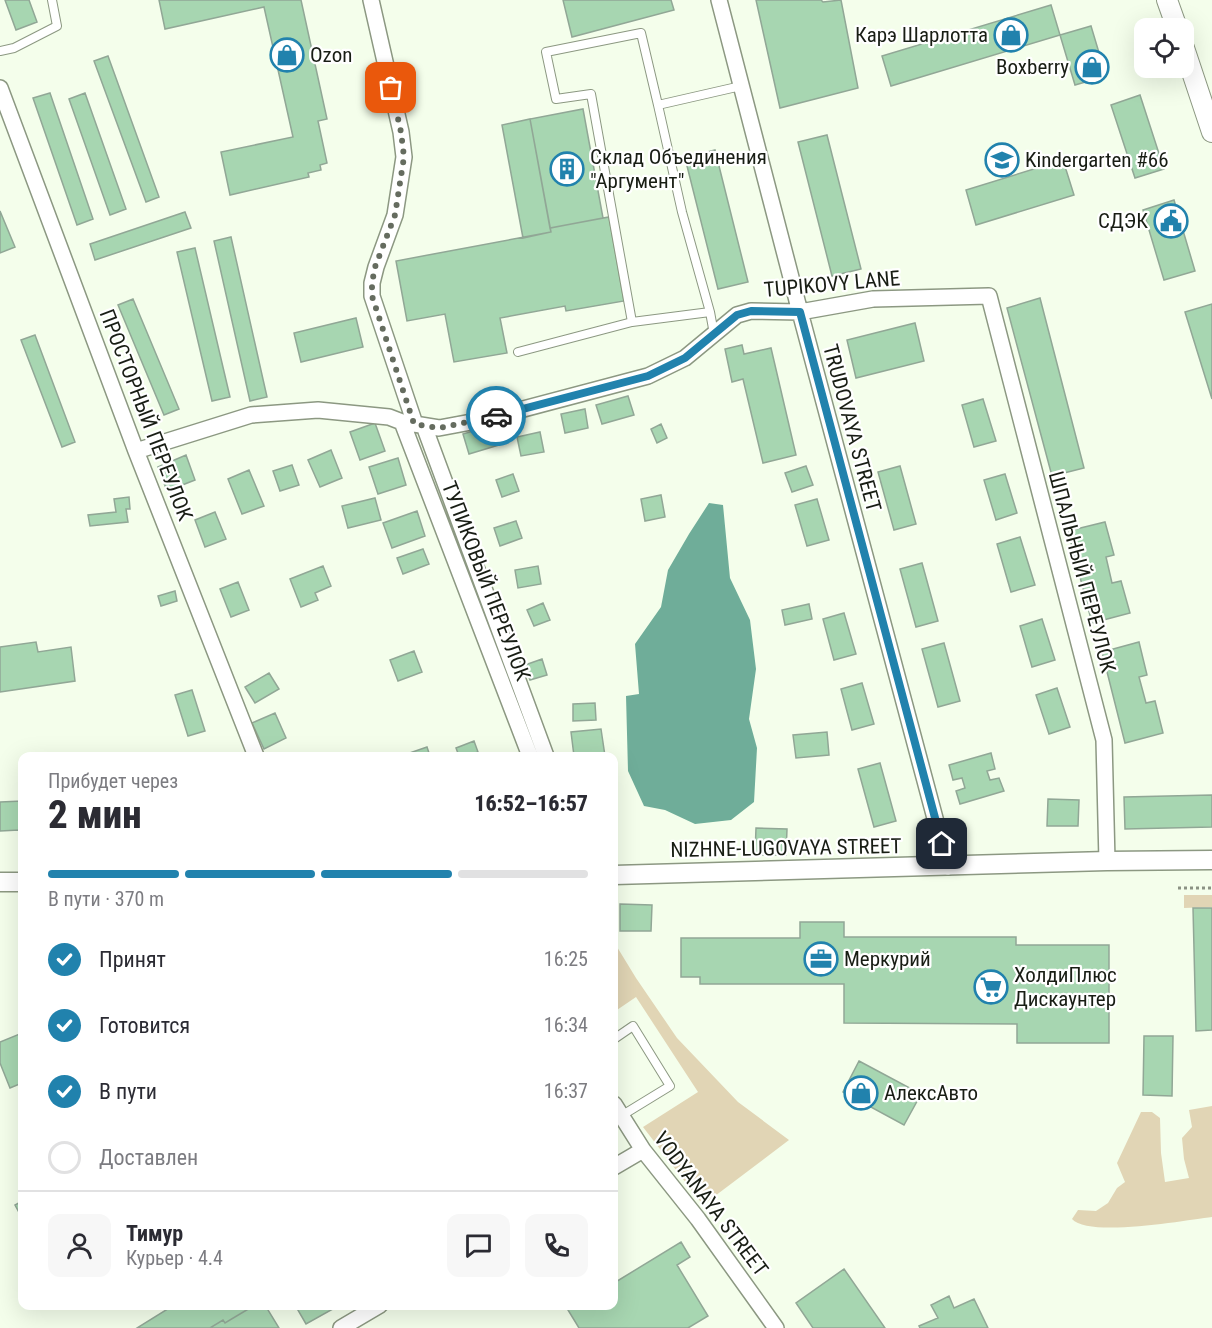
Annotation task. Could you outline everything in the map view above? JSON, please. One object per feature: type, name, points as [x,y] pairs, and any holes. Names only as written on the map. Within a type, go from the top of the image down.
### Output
[{"type":"main road","points":[[1167,0],[1173,18]]},
{"type":"main road","points":[[1194,78],[1212,132]]},
{"type":"street","points":[[370,0],[401,132],[404,157],[395,215],[375,267],[372,296],[414,424]]},
{"type":"street","name":"TRUDOVAYA STREET","points":[[719,0],[948,867]]},
{"type":"street","name":"ПРОСТОРНЫЙ ПЕРЕУЛОК","points":[[0,88],[136,451],[254,752]]},
{"type":"street","name":"TUPIKOVY LANE","points":[[136,451],[251,416],[318,410],[389,417],[439,428],[482,420],[648,376],[685,358],[737,315],[751,311],[800,312],[873,299],[989,296]]},
{"type":"street","name":"ШПАЛЬНЫЙ ПЕРЕУЛОК","points":[[989,296],[1104,740],[1107,861]]},
{"type":"street","name":"ТУПИКОВЫЙ ПЕРЕУЛОК","points":[[414,424],[529,752]]},
{"type":"street","name":"ТУПИКОВЫЙ ПЕРЕУЛОК","points":[[414,424],[544,752]]},
{"type":"street","name":"NIZHNE-LUGOVAYA STREET","points":[[618,876],[1107,861],[1212,860]]},
{"type":"street","points":[[0,882],[18,882]]},
{"type":"street","name":"VODYANAYA STREET","points":[[618,1112],[643,1150],[698,1219],[776,1328]]},
{"type":"street","points":[[618,1165],[643,1150]]},
{"type":"street","points":[[341,1328],[372,1310]]},
{"type":"lane","points":[[0,51],[14,48],[57,26],[52,0]]},
{"type":"lane","points":[[632,322],[591,94],[556,99],[546,52],[641,33],[682,212],[710,312],[714,335]]},
{"type":"lane","points":[[658,105],[741,86]]},
{"type":"lane","points":[[518,352],[632,322],[710,312]]},
{"type":"lane","points":[[618,1036],[633,1026],[670,1086],[618,1110]]},
{"type":"path","points":[[1178,888],[1212,888]]},
{"type":"shaded area","points":[[1184,895],[1212,895],[1212,907],[1184,908]]},
{"type":"shaded area","points":[[618,949],[677,1038],[738,1102],[789,1140],[703,1205],[643,1127],[698,1092],[636,997],[618,1009]]},
{"type":"shaded area","points":[[1212,1106],[1212,1217],[1117,1228],[1082,1224],[1072,1219],[1078,1210],[1096,1211],[1108,1203],[1117,1188],[1125,1182],[1117,1163],[1141,1112],[1152,1112],[1160,1118],[1165,1182],[1189,1178],[1182,1138],[1192,1127],[1189,1110]]},
{"type":"water","points":[[709,503],[723,505],[730,578],[750,620],[756,669],[749,719],[757,748],[754,802],[731,820],[695,824],[665,810],[644,806],[628,771],[626,696],[639,694],[635,644],[661,607],[668,570]]},
{"type":"building","points":[[5,0],[29,0],[37,22],[16,30]]},
{"type":"building","points":[[159,0],[301,0],[327,119],[318,121],[327,163],[320,165],[321,170],[308,173],[309,177],[230,195],[221,152],[293,137],[264,7],[165,29]]},
{"type":"building","points":[[563,0],[671,0],[674,10],[572,37]]},
{"type":"building","points":[[756,0],[821,0],[823,2],[841,0],[858,88],[780,108]]},
{"type":"building","points":[[1051,5],[1060,35],[891,86],[882,56]]},
{"type":"building","points":[[1091,26],[1106,76],[1075,85],[1060,35]]},
{"type":"building","points":[[108,56],[159,197],[146,202],[94,61]]},
{"type":"building","points":[[50,93],[93,219],[77,225],[33,98]]},
{"type":"building","points":[[85,93],[126,209],[110,215],[69,99]]},
{"type":"building","points":[[1140,95],[1164,169],[1135,178],[1111,105]]},
{"type":"building","name":"Склад Объединения \"Аргумент\"","points":[[583,109],[603,218],[550,228],[530,119]]},
{"type":"building","points":[[530,119],[551,232],[523,238],[502,125]]},
{"type":"building","points":[[827,135],[861,269],[832,276],[798,142]]},
{"type":"building","points":[[715,150],[748,282],[718,289],[685,158]]},
{"type":"building","points":[[1063,160],[1074,195],[976,225],[966,190]]},
{"type":"building","points":[[1174,200],[1195,271],[1164,280],[1143,210]]},
{"type":"building","points":[[0,211],[15,247],[0,253]]},
{"type":"building","points":[[185,212],[191,228],[95,260],[90,244]]},
{"type":"building","points":[[609,217],[624,301],[566,311],[565,306],[500,318],[507,353],[454,362],[445,314],[407,321],[396,261],[551,232],[550,228]]},
{"type":"building","points":[[231,237],[267,397],[250,401],[214,241]]},
{"type":"building","points":[[195,248],[230,397],[212,401],[177,252]]},
{"type":"building","points":[[1040,298],[1084,468],[1052,476],[1007,308]]},
{"type":"building","points":[[133,299],[179,409],[164,415],[118,305]]},
{"type":"building","points":[[1212,304],[1212,399],[1185,312]]},
{"type":"building","points":[[356,318],[363,347],[301,362],[294,333]]},
{"type":"building","points":[[915,323],[924,361],[856,378],[847,340]]},
{"type":"building","points":[[35,335],[75,442],[62,447],[21,340]]},
{"type":"building","points":[[742,345],[744,354],[771,348],[796,455],[763,463],[743,379],[732,382],[725,349]]},
{"type":"building","points":[[628,396],[634,415],[602,424],[596,405]]},
{"type":"building","points":[[983,399],[996,441],[974,447],[962,405]]},
{"type":"building","points":[[585,409],[588,428],[565,433],[561,414]]},
{"type":"building","points":[[375,423],[385,451],[360,460],[350,432]]},
{"type":"building","points":[[661,424],[667,438],[657,443],[651,429]]},
{"type":"building","points":[[493,425],[499,445],[469,454],[463,434]]},
{"type":"building","points":[[540,432],[544,452],[521,456],[517,437]]},
{"type":"building","points":[[331,450],[342,478],[320,487],[308,460]]},
{"type":"building","points":[[186,455],[195,480],[167,491],[158,467]]},
{"type":"building","points":[[398,458],[406,485],[378,494],[369,467]]},
{"type":"building","points":[[292,465],[299,485],[280,491],[273,471]]},
{"type":"building","points":[[806,466],[813,485],[792,492],[785,473]]},
{"type":"building","points":[[900,466],[916,524],[894,530],[878,472]]},
{"type":"building","points":[[249,470],[264,506],[242,514],[228,479]]},
{"type":"building","points":[[513,474],[519,491],[502,497],[496,480]]},
{"type":"building","points":[[1005,474],[1017,513],[996,520],[984,480]]},
{"type":"building","points":[[661,495],[665,517],[645,521],[641,499]]},
{"type":"building","points":[[129,497],[130,509],[126,509],[128,522],[90,526],[88,515],[116,512],[114,499]]},
{"type":"building","points":[[375,498],[381,520],[348,528],[342,506]]},
{"type":"building","points":[[817,499],[829,540],[807,546],[795,505]]},
{"type":"building","points":[[417,511],[425,536],[392,548],[383,523]]},
{"type":"building","points":[[215,512],[226,539],[205,547],[195,520]]},
{"type":"building","points":[[516,521],[522,538],[500,546],[494,528]]},
{"type":"building","points":[[1105,522],[1114,555],[1106,557],[1112,583],[1121,581],[1130,613],[1092,623],[1068,531]]},
{"type":"building","points":[[1020,537],[1035,585],[1011,592],[997,544]]},
{"type":"building","points":[[423,549],[429,564],[403,574],[397,558]]},
{"type":"building","points":[[922,563],[938,621],[916,627],[900,569]]},
{"type":"building","points":[[323,566],[331,586],[315,593],[318,600],[301,607],[290,579]]},
{"type":"building","points":[[538,566],[541,584],[518,588],[515,570]]},
{"type":"building","points":[[238,582],[249,610],[231,617],[220,589]]},
{"type":"building","points":[[175,591],[177,601],[161,606],[158,596]]},
{"type":"building","points":[[543,603],[550,620],[534,626],[527,610]]},
{"type":"building","points":[[809,604],[812,619],[785,625],[782,610]]},
{"type":"building","points":[[844,613],[856,654],[834,660],[823,619]]},
{"type":"building","points":[[1042,619],[1055,660],[1032,667],[1020,626]]},
{"type":"building","points":[[36,642],[38,652],[71,647],[75,681],[0,692],[0,647]]},
{"type":"building","points":[[1139,642],[1147,675],[1139,677],[1146,703],[1155,701],[1163,733],[1125,743],[1102,652]]},
{"type":"building","points":[[944,643],[960,701],[938,707],[922,649]]},
{"type":"building","points":[[414,651],[422,672],[398,681],[390,660]]},
{"type":"building","points":[[542,659],[547,675],[530,680],[525,665]]},
{"type":"building","points":[[269,673],[279,689],[255,703],[245,687]]},
{"type":"building","points":[[862,683],[874,724],[852,730],[841,689]]},
{"type":"building","points":[[1057,688],[1070,727],[1049,734],[1036,695]]},
{"type":"building","points":[[192,690],[205,731],[188,736],[175,695]]},
{"type":"building","points":[[595,703],[596,720],[573,721],[573,704]]},
{"type":"building","points":[[275,713],[286,738],[264,749],[252,723]]},
{"type":"building","points":[[601,729],[604,752],[574,752],[571,732]]},
{"type":"building","points":[[827,732],[829,755],[796,758],[793,735]]},
{"type":"building","points":[[474,741],[478,752],[458,752],[456,748]]},
{"type":"building","points":[[427,747],[429,752],[413,752]]},
{"type":"building","points":[[991,753],[995,769],[987,771],[990,780],[999,778],[1004,791],[960,804],[956,791],[965,788],[962,778],[953,780],[949,765]]},
{"type":"building","points":[[880,763],[896,821],[874,827],[858,769]]},
{"type":"building","points":[[1212,795],[1212,827],[1125,829],[1124,797]]},
{"type":"building","points":[[1048,799],[1079,800],[1078,826],[1047,826]]},
{"type":"building","points":[[18,801],[18,830],[0,831],[0,802]]},
{"type":"building","points":[[756,828],[787,829],[786,855],[755,855]]},
{"type":"building","points":[[620,904],[652,905],[651,931],[620,931]]},
{"type":"building","points":[[1193,908],[1212,908],[1212,1030],[1196,1031]]},
{"type":"building","points":[[800,922],[844,922],[844,937],[1016,937],[1016,945],[1109,945],[1109,1043],[1017,1043],[1017,1024],[844,1023],[844,984],[700,984],[700,977],[681,977],[681,938],[800,938]]},
{"type":"building","points":[[18,1035],[18,1085],[10,1088],[0,1063],[0,1042]]},
{"type":"building","points":[[1144,1036],[1173,1036],[1172,1096],[1143,1095]]},
{"type":"building","points":[[859,1061],[921,1094],[904,1125],[843,1092]]},
{"type":"building","points":[[681,1242],[690,1257],[677,1265],[708,1316],[688,1328],[579,1328],[568,1310],[618,1310],[618,1281]]},
{"type":"building","points":[[844,1269],[885,1328],[813,1328],[796,1303]]},
{"type":"building","points":[[949,1296],[954,1308],[974,1299],[988,1328],[920,1328],[919,1326],[938,1318],[931,1305]]},
{"type":"building","points":[[166,1310],[247,1310],[225,1323],[223,1320],[210,1328],[137,1328]]},
{"type":"building","points":[[247,1310],[268,1310],[279,1328],[210,1328],[223,1320],[225,1323]]},
{"type":"building","points":[[298,1310],[331,1310],[306,1324]]},
{"type":"way so far","points":[[391,88],[404,157],[395,215],[375,267],[372,296],[414,424],[439,428],[496,416]]},
{"type":"place","name":"Карэ Шарлотта","points":[[1011,35]]},
{"type":"place","name":"Ozon","points":[[287,55]]},
{"type":"place","name":"Boxberry","points":[[1092,67]]},
{"type":"place","name":"Kindergarten #66","points":[[1002,160]]},
{"type":"place","name":"Склад Объединения \"Аргумент\"","points":[[567,169]]},
{"type":"place","name":"СДЭК","points":[[1171,221]]},
{"type":"place","name":"Меркурий","points":[[821,959]]},
{"type":"place","name":"ХолдиПлюс Дискаунтер","points":[[991,987]]},
{"type":"place","name":"АлексАвто","points":[[861,1093]]},
{"type":"route","points":[[496,416],[648,376],[685,358],[737,315],[751,311],[800,312],[942,844]]}]
